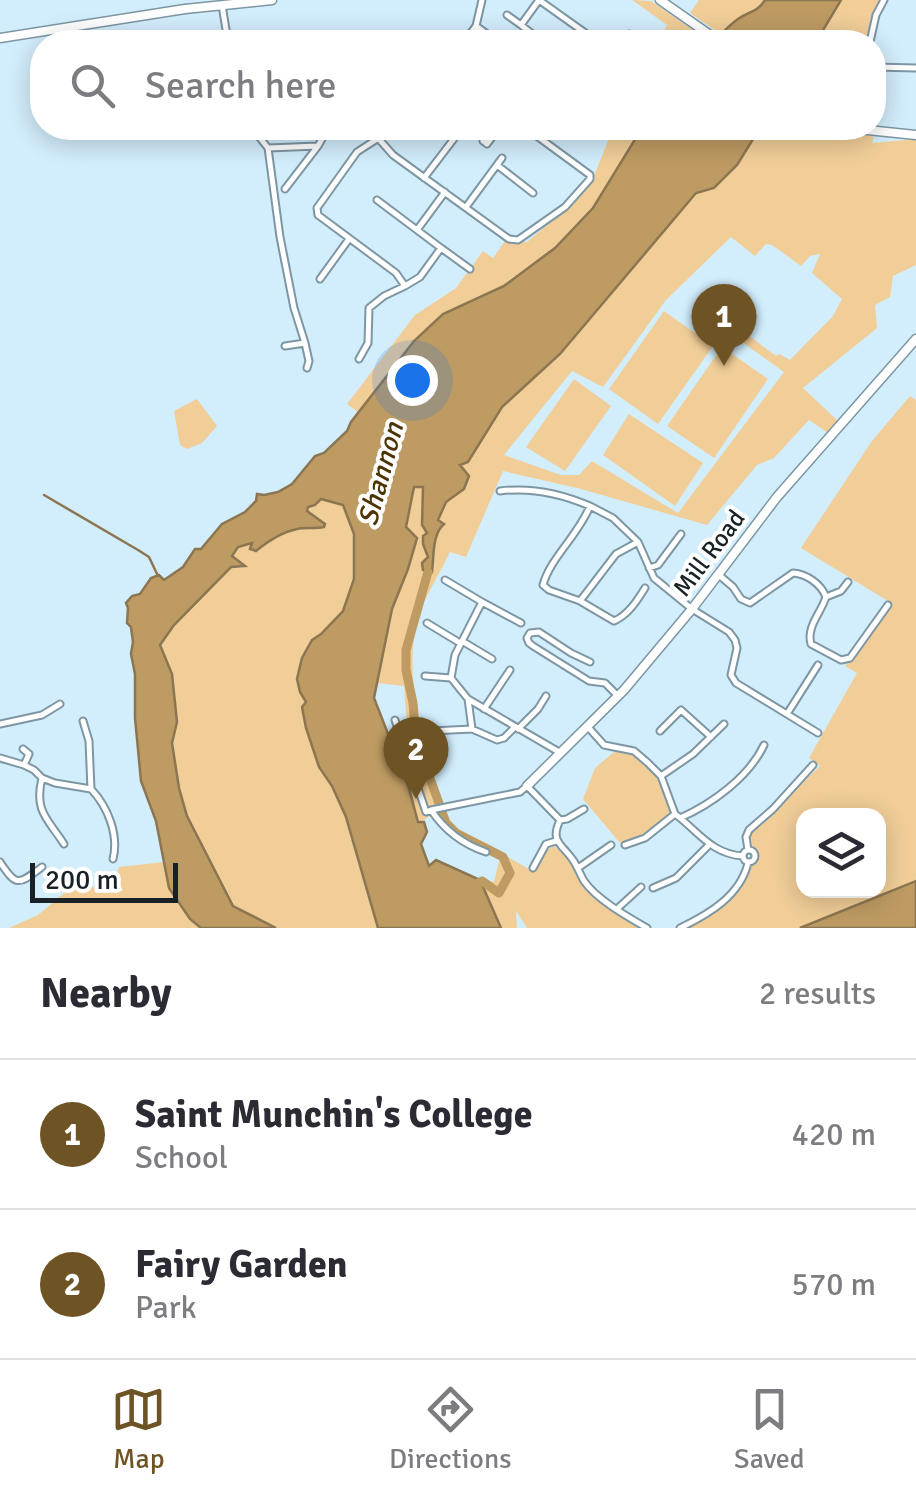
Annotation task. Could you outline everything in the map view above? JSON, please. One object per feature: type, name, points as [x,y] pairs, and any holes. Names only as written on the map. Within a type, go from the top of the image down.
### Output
[{"type":"street","points":[[54,30],[272,0]]},
{"type":"street","points":[[473,30],[482,0]]},
{"type":"street","points":[[522,25],[539,0],[581,30]]},
{"type":"street","points":[[660,0],[702,30]]},
{"type":"street","points":[[873,30],[884,0]]},
{"type":"street","points":[[222,5],[226,30]]},
{"type":"street","points":[[507,16],[528,30]]},
{"type":"street","points":[[476,26],[482,30]]},
{"type":"street","points":[[0,38],[30,34]]},
{"type":"street","points":[[886,68],[916,68]]},
{"type":"street","points":[[886,131],[916,135]]},
{"type":"street","points":[[262,140],[268,148],[280,237],[308,368]]},
{"type":"street","points":[[285,189],[321,140]]},
{"type":"street","points":[[375,140],[358,152],[316,208],[318,215],[396,273],[404,286]]},
{"type":"street","points":[[380,140],[424,178],[509,239],[518,240],[564,207],[590,179],[590,174],[545,140]]},
{"type":"street","points":[[424,178],[456,140]]},
{"type":"street","points":[[483,141],[487,144],[490,140]]},
{"type":"street","points":[[268,148],[318,146]]},
{"type":"street","points":[[466,207],[502,158]]},
{"type":"street","points":[[497,166],[533,193]]},
{"type":"street","points":[[417,230],[444,192]]},
{"type":"street","points":[[377,200],[470,269]]},
{"type":"street","points":[[320,280],[349,239]]},
{"type":"street","points":[[359,359],[368,343],[369,308],[420,276],[442,248]]},
{"type":"street","name":"Mill Road","points":[[528,786],[618,696],[719,575],[777,497],[916,339]]},
{"type":"street","points":[[285,346],[305,343]]},
{"type":"street","points":[[500,491],[521,488],[561,494],[613,518],[638,542],[654,578],[735,640],[731,675],[736,683],[818,733]]},
{"type":"street","points":[[590,506],[582,525],[550,566],[543,586],[614,621],[632,607],[646,588]]},
{"type":"street","points":[[649,568],[658,565],[681,534]]},
{"type":"street","points":[[580,601],[616,554],[638,542]]},
{"type":"street","points":[[719,575],[745,602],[755,601],[797,572],[820,586],[826,597],[809,639],[811,644],[841,660],[850,658],[888,605]]},
{"type":"street","points":[[444,580],[520,623]]},
{"type":"street","points":[[826,597],[841,591],[848,582]]},
{"type":"street","points":[[451,678],[455,655],[482,602]]},
{"type":"street","points":[[426,623],[492,659]]},
{"type":"street","points":[[590,662],[539,632],[530,633],[527,638],[533,646],[589,681],[605,683],[618,696]]},
{"type":"street","points":[[787,714],[818,666]]},
{"type":"street","points":[[484,709],[510,670]]},
{"type":"street","points":[[425,676],[451,678],[468,699],[562,753]]},
{"type":"street","points":[[431,730],[472,730],[497,740],[504,738],[538,709],[546,696]]},
{"type":"street","points":[[468,699],[472,730]]},
{"type":"street","points":[[0,724],[42,715],[60,704]]},
{"type":"street","points":[[660,731],[681,710],[711,737]]},
{"type":"street","points":[[395,720],[426,812],[520,792],[528,786],[560,820]]},
{"type":"street","points":[[83,721],[89,741],[91,789],[110,822],[116,848],[113,860]]},
{"type":"street","points":[[660,776],[693,754],[724,724]]},
{"type":"street","points":[[588,727],[609,747],[634,751],[660,776],[678,816],[709,846],[729,855],[742,856],[748,850]]},
{"type":"street","points":[[625,845],[697,810],[721,793],[747,770],[764,745]]},
{"type":"street","points":[[23,749],[29,754],[24,765]]},
{"type":"street","points":[[0,758],[24,765],[42,778],[91,789]]},
{"type":"street","points":[[748,850],[749,830],[812,765]]},
{"type":"street","points":[[42,778],[38,805],[64,844]]},
{"type":"street","points":[[560,820],[584,809]]},
{"type":"street","points":[[431,810],[456,838],[486,852]]},
{"type":"street","points":[[560,820],[556,840],[584,881],[598,896],[648,928]]},
{"type":"street","points":[[533,868],[546,844],[556,840]]},
{"type":"street","points":[[578,868],[611,846]]},
{"type":"street","points":[[653,888],[676,878],[709,846]]},
{"type":"street","points":[[748,850],[756,856],[748,863]]},
{"type":"street","points":[[742,856],[748,863]]},
{"type":"street","points":[[0,862],[17,882],[42,867]]},
{"type":"street","points":[[680,928],[708,914],[727,898],[745,878],[748,863]]},
{"type":"street","points":[[618,908],[641,887]]},
{"type":"shaded area","points":[[632,0],[651,1],[693,30],[664,30],[667,25]]},
{"type":"shaded area","points":[[699,0],[765,0],[726,30],[715,30],[690,13]]},
{"type":"shaded area","points":[[841,0],[880,0],[868,30],[823,30]]},
{"type":"shaded area","points":[[916,139],[916,265],[893,276],[890,297],[875,305],[877,328],[803,388],[838,421],[828,433],[809,420],[774,458],[757,465],[707,525],[503,471],[466,557],[450,552],[417,622],[413,644],[414,692],[430,767],[445,811],[419,823],[391,743],[408,738],[404,686],[377,683],[392,609],[417,538],[406,527],[414,487],[423,486],[422,525],[427,533],[427,560],[432,571],[438,521],[446,502],[464,489],[460,465],[468,461],[502,407],[560,354],[696,193],[714,188],[737,165],[753,140],[873,140],[872,143]],"holes":[[[731,237],[755,256],[766,244],[801,266],[810,256],[820,254],[812,273],[842,299],[833,316],[790,360],[776,356],[739,328],[735,337],[784,372],[678,513],[592,461],[579,475],[561,475],[504,455],[572,371],[603,387],[666,300]]]},
{"type":"shaded area","points":[[608,140],[635,140],[593,208],[555,248],[504,286],[443,314],[358,412],[347,404],[415,315],[456,288],[483,251],[493,258],[505,241],[527,242],[565,210],[594,176]]},
{"type":"shaded area","points":[[664,311],[713,346],[658,424],[609,389]]},
{"type":"shaded area","points":[[722,347],[768,379],[714,458],[667,426]]},
{"type":"shaded area","points":[[574,379],[611,406],[565,471],[526,447]]},
{"type":"shaded area","points":[[910,396],[916,400],[916,881],[886,893],[886,808],[796,808],[796,898],[874,898],[800,928],[685,928],[715,911],[741,887],[758,860],[749,835],[820,766],[809,758],[857,673],[845,666],[893,604],[801,548],[872,441]]},
{"type":"shaded area","points":[[197,399],[217,426],[202,443],[187,449],[180,445],[174,411]]},
{"type":"shaded area","points":[[629,414],[703,463],[675,506],[603,455]]},
{"type":"shaded area","points":[[321,499],[342,505],[354,534],[354,579],[343,611],[312,640],[302,658],[306,702],[303,707],[319,767],[346,817],[378,928],[276,928],[233,906],[187,816],[172,743],[177,722],[160,646],[173,625],[231,567],[244,566],[231,555],[238,547],[253,543],[256,551],[289,531],[325,524],[306,511]]},
{"type":"shaded area","points":[[614,752],[630,753],[645,762],[671,813],[647,832],[620,843],[583,799],[595,768]]},
{"type":"shaded area","points":[[554,846],[571,860],[587,888],[643,928],[527,928],[516,911],[517,928],[501,928],[480,880],[494,882],[501,853],[534,872],[545,851]]},
{"type":"shaded area","points":[[164,862],[169,888],[201,928],[9,928],[38,915],[81,879],[95,888],[113,886],[119,867]]},
{"type":"water","points":[[765,0],[841,0],[823,30],[726,30]]},
{"type":"water","name":"Shannon","points":[[635,140],[753,140],[737,165],[714,188],[696,193],[560,354],[502,407],[468,462],[460,465],[469,476],[464,489],[446,502],[438,520],[444,524],[435,540],[432,572],[423,570],[422,563],[428,557],[423,544],[427,533],[422,525],[423,487],[414,487],[406,527],[417,538],[392,609],[374,698],[418,822],[424,822],[427,832],[421,844],[429,866],[436,860],[480,880],[501,928],[378,928],[346,817],[319,767],[306,728],[302,707],[306,702],[297,679],[312,640],[343,611],[354,579],[354,534],[343,505],[321,499],[307,511],[324,527],[291,530],[256,551],[250,549],[252,543],[238,547],[232,556],[245,566],[231,567],[174,625],[160,645],[172,674],[177,722],[172,743],[187,816],[233,906],[276,928],[201,928],[169,888],[156,821],[141,781],[133,642],[126,603],[140,594],[151,578],[159,575],[164,580],[183,567],[195,549],[201,549],[222,524],[245,512],[256,501],[257,494],[278,492],[292,484],[315,456],[324,453],[347,431],[414,341],[443,314],[504,286],[555,248],[593,208]]},
{"type":"water","points":[[916,881],[916,928],[800,928],[874,898],[886,898],[886,893]]},
{"type":"waterway","points":[[44,495],[149,557],[158,576]]},
{"type":"waterway","points":[[428,572],[406,650],[416,739],[446,823],[456,833],[503,857],[510,873],[499,893],[482,881],[470,887]]},
{"type":"place","name":"Saint Munchin's College","points":[[724,366]]},
{"type":"place","name":"Fairy Garden","points":[[416,799]]}]
